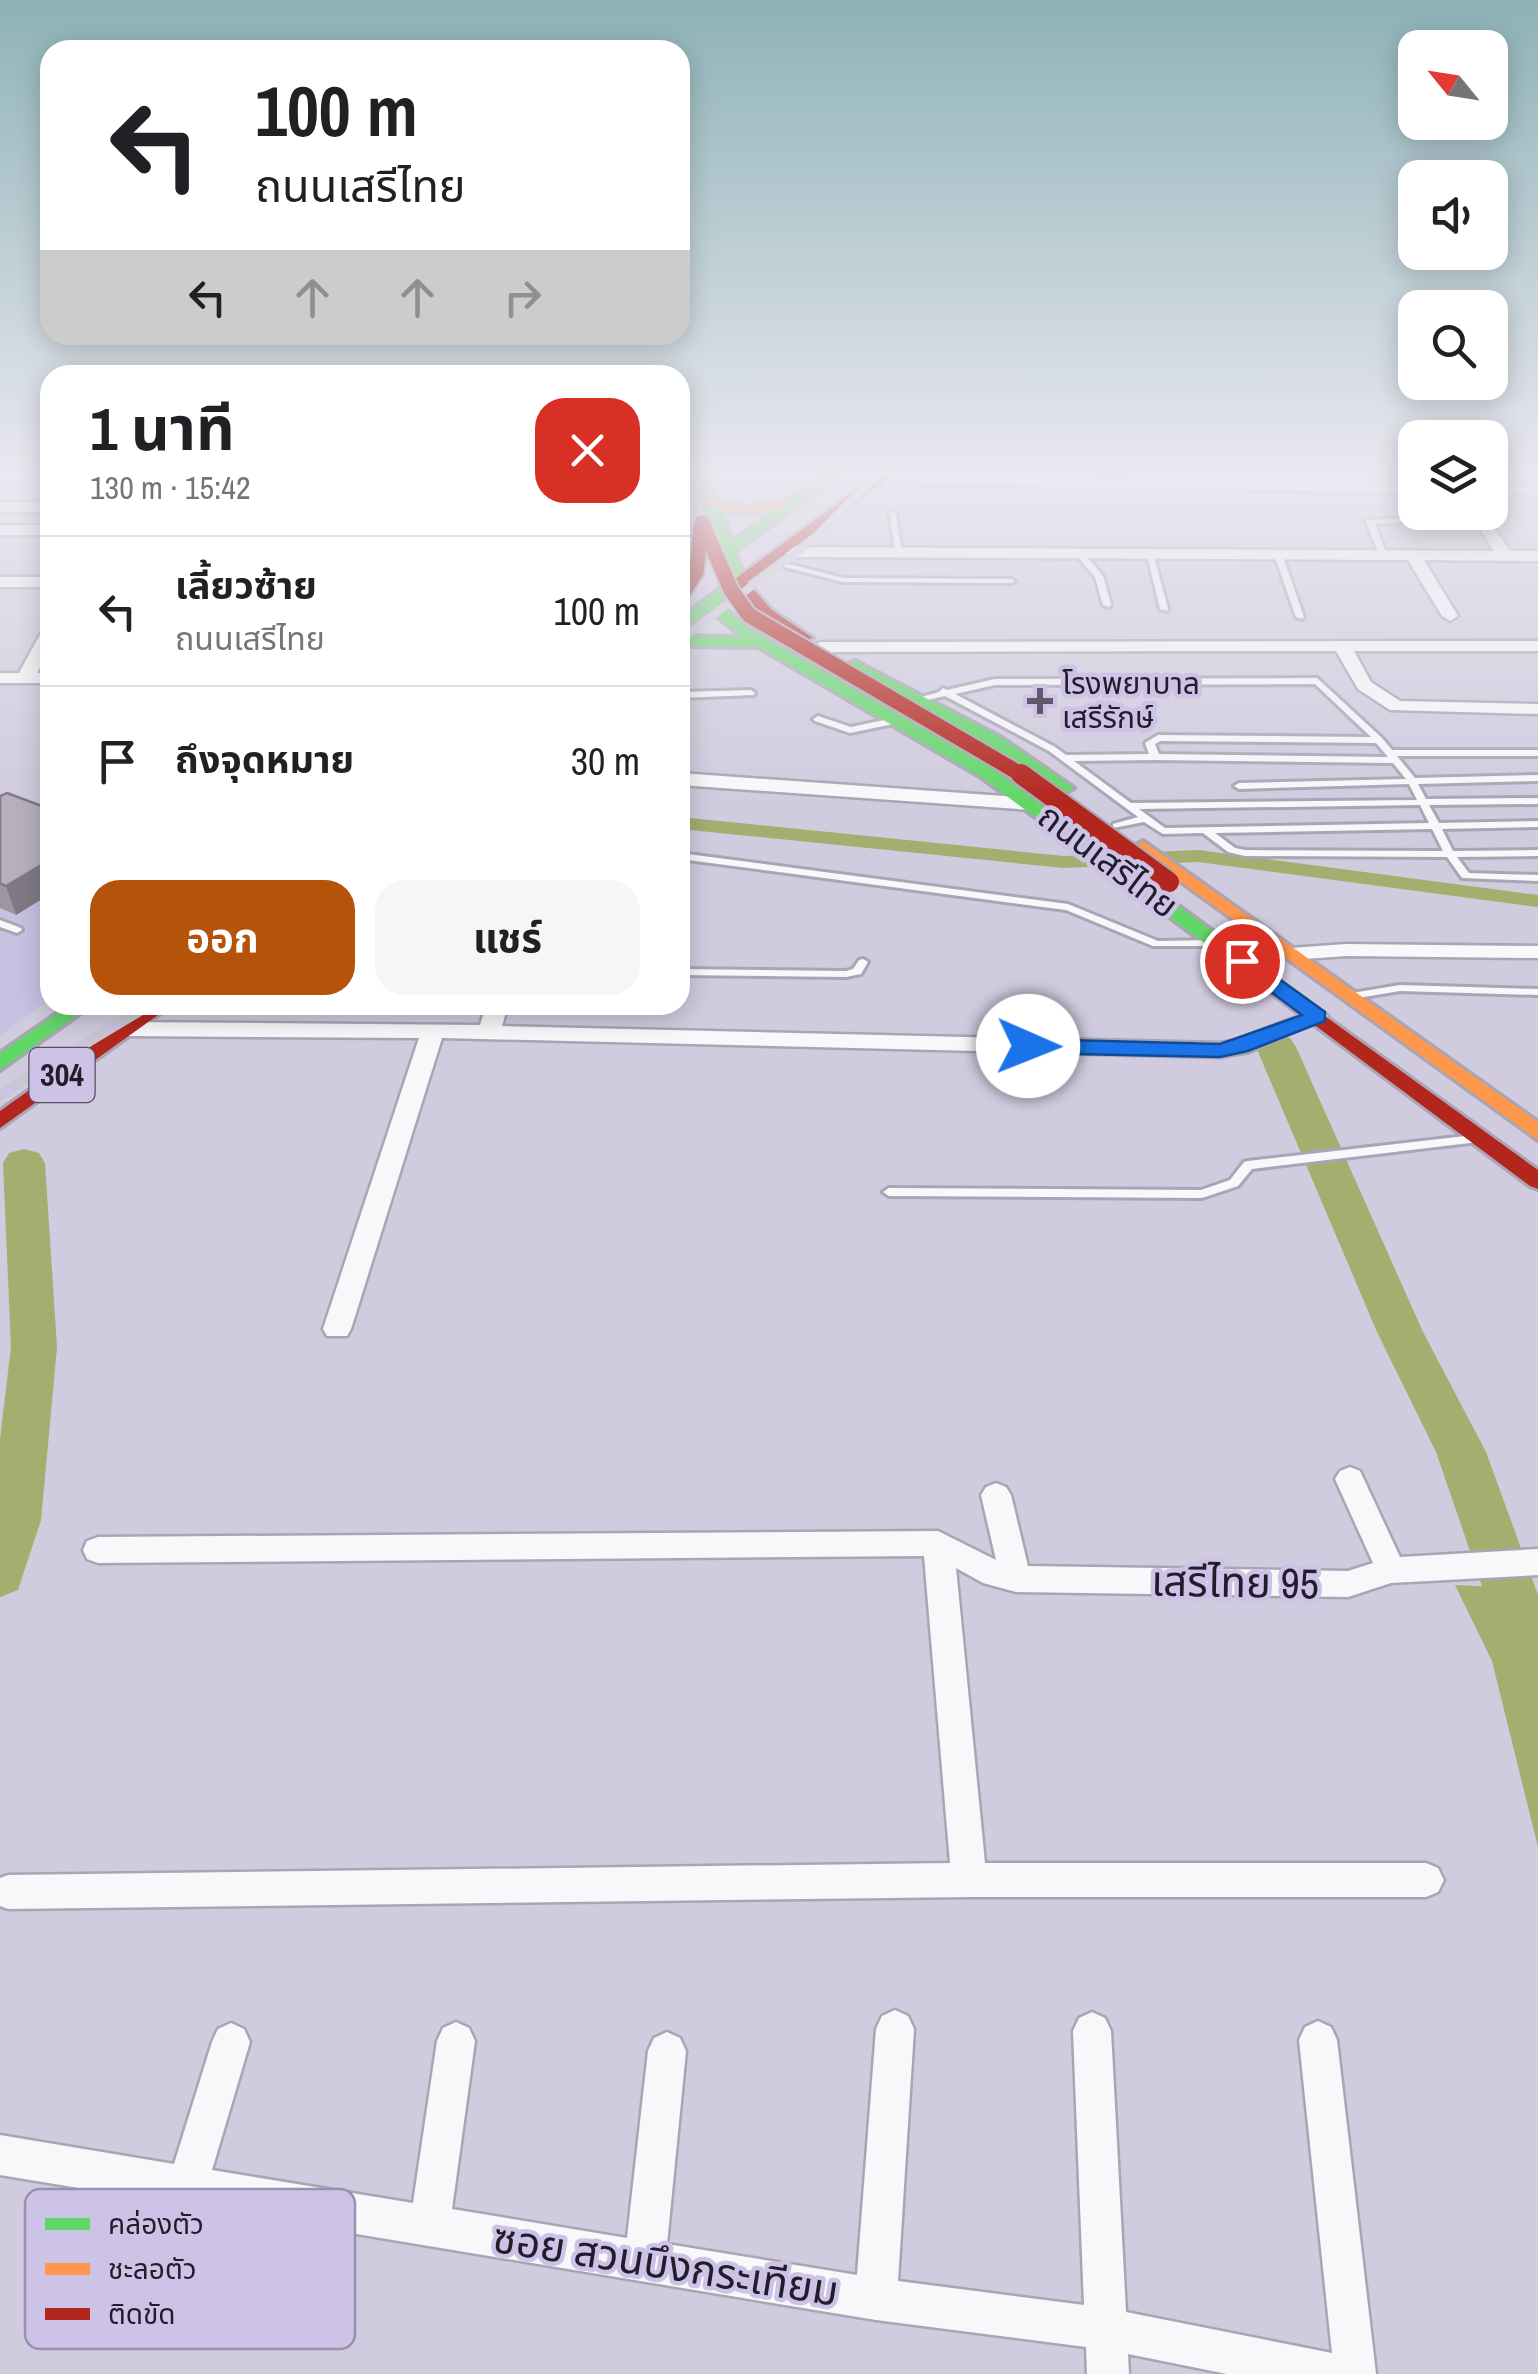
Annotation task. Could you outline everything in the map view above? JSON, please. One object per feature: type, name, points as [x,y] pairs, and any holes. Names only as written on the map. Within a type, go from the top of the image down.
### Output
[{"type":"main road","points":[[727,581],[750,615],[789,642],[999,758],[1452,1089],[1538,1144]]},
{"type":"main road","points":[[690,618],[740,581]]},
{"type":"main road","name":"ถนนเสรีไทย","points":[[740,581],[767,612],[820,647],[1122,816],[1143,846],[1538,1134]]},
{"type":"main road","points":[[784,581],[781,598],[799,634]]},
{"type":"main road","points":[[690,584],[710,603]]},
{"type":"main road","name":"ถนนเสรีไทย","points":[[710,603],[759,642],[901,720],[1030,804],[1538,1181]]},
{"type":"main road","points":[[690,641],[759,642]]},
{"type":"main road","points":[[924,735],[935,723],[958,722]]},
{"type":"main road","name":"304","points":[[0,1063],[68,1015]]},
{"type":"main road","points":[[125,1029],[141,1015]]},
{"type":"main road","name":"304","points":[[0,1122],[147,1015]]},
{"type":"street","points":[[1429,581],[1450,616]]},
{"type":"street","points":[[0,582],[40,582]]},
{"type":"street","points":[[820,647],[1538,646]]},
{"type":"street","points":[[891,647],[896,671]]},
{"type":"street","points":[[1344,648],[1364,685],[1396,706],[1538,709]]},
{"type":"street","points":[[25,678],[40,650]]},
{"type":"street","points":[[0,678],[40,678]]},
{"type":"street","points":[[690,780],[1030,804]]},
{"type":"street","points":[[1291,954],[1538,952]]},
{"type":"street","points":[[489,1032],[494,1015]]},
{"type":"street","points":[[125,1029],[489,1032],[1220,1050],[1241,1047],[1318,1016]]},
{"type":"street","points":[[338,1330],[433,1031]]},
{"type":"street","points":[[1350,1479],[1391,1570]]},
{"type":"street","points":[[996,1495],[1016,1579]]},
{"type":"street","points":[[98,1550],[938,1543],[969,1880]]},
{"type":"street","name":"เสรีไทย 95","points":[[938,1543],[994,1574],[1016,1579],[1348,1584],[1391,1570],[1524,1563]]},
{"type":"street","points":[[8,1892],[969,1880],[1426,1880]]},
{"type":"street","points":[[876,2299],[895,2029]]},
{"type":"street","points":[[1092,2031],[1108,2374]]},
{"type":"street","points":[[1318,2040],[1355,2374]]},
{"type":"street","points":[[430,2226],[456,2041]]},
{"type":"street","points":[[187,2187],[231,2042]]},
{"type":"street","points":[[645,2261],[667,2051]]},
{"type":"street","name":"ซอย สวนบึงกระเทียม","points":[[0,2155],[199,2189]]},
{"type":"street","name":"ซอย สวนบึงกระเทียม","points":[[355,2214],[876,2299],[1103,2328],[1331,2374]]},
{"type":"lane","points":[[975,581],[1011,581]]},
{"type":"lane","points":[[1100,581],[1108,606]]},
{"type":"lane","points":[[1156,581],[1164,609]]},
{"type":"lane","points":[[1287,581],[1300,617]]},
{"type":"lane","points":[[918,699],[943,690],[995,682],[1317,681],[1379,740],[1411,779],[1450,854],[1466,876],[1538,878]]},
{"type":"lane","points":[[943,690],[1052,749],[1122,816],[1143,818],[1164,832],[1538,824]]},
{"type":"lane","points":[[690,694],[751,693]]},
{"type":"lane","points":[[818,720],[850,730],[901,720]]},
{"type":"lane","points":[[1156,757],[1150,743],[1158,738],[1379,740]]},
{"type":"lane","points":[[1317,740],[1324,759]]},
{"type":"lane","points":[[1022,758],[1052,749]]},
{"type":"lane","points":[[1065,758],[1324,759],[1538,753]]},
{"type":"lane","points":[[1239,786],[1538,778]]},
{"type":"lane","points":[[1122,816],[1424,801],[1538,801]]},
{"type":"lane","points":[[1122,816],[1143,818]]},
{"type":"lane","points":[[1208,832],[1232,850],[1246,853],[1538,853]]},
{"type":"lane","points":[[690,857],[1068,907],[1157,944],[1217,942]]},
{"type":"lane","points":[[0,923],[17,930]]},
{"type":"lane","points":[[690,972],[846,974],[857,972],[862,962]]},
{"type":"lane","points":[[1350,996],[1400,988],[1538,992]]},
{"type":"lane","points":[[889,1192],[1202,1194],[1234,1183],[1248,1164],[1480,1138]]},
{"type":"shaded area","points":[[0,816],[40,822],[40,1007],[0,1035]]},
{"type":"shaded area","points":[[1455,1585],[1523,1588],[1538,1634],[1538,1847],[1492,1661]]},
{"type":"building","points":[[7,793],[40,805],[40,866],[6,886],[0,883],[0,796]]},
{"type":"waterway","points":[[690,824],[1064,862],[1198,856],[1538,901]]},
{"type":"waterway","points":[[1240,886],[1241,862]]},
{"type":"waterway","points":[[1276,1047],[1400,1332],[1461,1452],[1529,1644],[1538,1698]]},
{"type":"waterway","points":[[0,1575],[16,1520],[34,1347],[24,1163]]},
{"type":"railway","points":[[690,632],[759,581]]},
{"type":"railway","points":[[0,1095],[133,1015]]},
{"type":"traffic: fast","points":[[690,618],[739,581]]},
{"type":"traffic: fast","points":[[710,603],[744,632],[987,773],[1264,978]]},
{"type":"traffic: fast","points":[[690,641],[759,642]]},
{"type":"traffic: fast","points":[[855,666],[996,742],[1065,788]]},
{"type":"traffic: fast","points":[[0,1063],[68,1015]]},
{"type":"traffic: slow","points":[[1143,846],[1538,1133]]},
{"type":"traffic: jam","points":[[727,581],[749,615],[999,758],[1169,882]]},
{"type":"traffic: jam","points":[[739,581],[767,613],[805,638]]},
{"type":"traffic: jam","points":[[1264,978],[1538,1181]]},
{"type":"traffic: jam","points":[[0,1121],[148,1015]]},
{"type":"place","name":"โรงพยาบาล เสรีรักษ์","points":[[1040,701]]},
{"type":"route","points":[[1028,1046],[1220,1050],[1241,1047],[1318,1016],[1242,961]]}]
